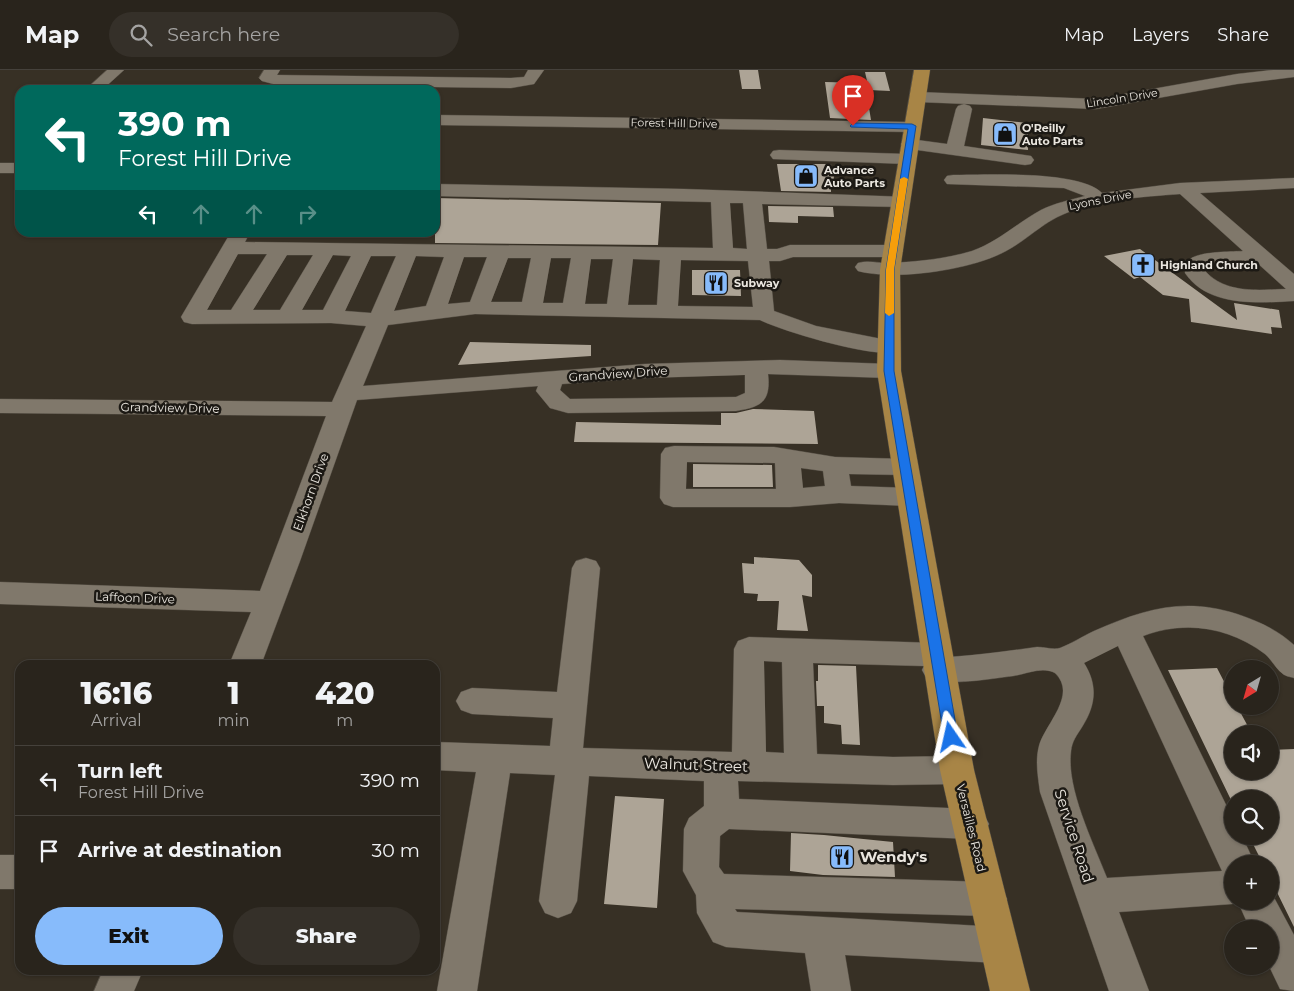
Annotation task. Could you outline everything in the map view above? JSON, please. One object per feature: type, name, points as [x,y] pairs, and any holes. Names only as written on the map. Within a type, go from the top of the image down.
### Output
[{"type":"highway","name":"Versailles Road","points":[[922,70],[891,260],[889,359],[937,663],[957,770],[1010,991]]},
{"type":"street","points":[[99,85],[116,70]]},
{"type":"street","name":"Lincoln Drive","points":[[912,128],[980,101],[1096,104],[1129,111],[1138,110],[1143,105],[1140,102],[1140,96],[1294,72]]},
{"type":"street","points":[[270,74],[320,81],[531,76]]},
{"type":"street","points":[[779,155],[860,158],[912,128],[938,116],[963,114],[954,150]]},
{"type":"street","name":"Forest Hill Drive","points":[[440,120],[912,128]]},
{"type":"street","points":[[912,128],[954,150],[1024,160]]},
{"type":"street","points":[[856,176],[860,158]]},
{"type":"street","points":[[0,168],[15,168]]},
{"type":"street","points":[[953,180],[1065,183],[1089,190],[1098,199]]},
{"type":"street","name":"Lyons Drive","points":[[237,240],[281,249],[780,254],[792,259],[891,260],[985,254],[1001,246],[1040,218],[1065,206],[1098,199],[1143,192],[1294,183]]},
{"type":"street","points":[[1184,189],[1294,285]]},
{"type":"street","points":[[440,190],[900,201]]},
{"type":"street","points":[[720,197],[723,254]]},
{"type":"street","points":[[752,198],[764,314]]},
{"type":"street","points":[[237,240],[192,317],[331,316],[377,320],[435,311],[478,308],[764,314],[775,320],[818,332],[889,359]]},
{"type":"street","points":[[238,316],[281,249]]},
{"type":"street","points":[[286,316],[327,249]]},
{"type":"street","points":[[331,316],[364,250]]},
{"type":"street","name":"Elkhorn Drive","points":[[247,660],[344,401],[377,320],[409,250]]},
{"type":"street","points":[[435,311],[456,251]]},
{"type":"street","points":[[478,308],[500,251]]},
{"type":"street","points":[[531,309],[542,252]]},
{"type":"street","points":[[573,310],[582,252]]},
{"type":"street","points":[[617,311],[624,253]]},
{"type":"street","points":[[667,312],[670,253]]},
{"type":"street","points":[[1294,265],[1266,260],[1206,260],[1196,264],[1195,273],[1207,284],[1230,293],[1294,296]]},
{"type":"street","points":[[818,332],[844,369]]},
{"type":"street","name":"Grandview Drive","points":[[0,406],[344,401],[553,378],[645,371],[756,368],[844,369],[889,359]]},
{"type":"street","points":[[553,378],[548,391],[559,404],[568,406],[736,404],[752,401],[756,396],[758,389],[756,368]]},
{"type":"street","points":[[905,467],[835,465],[774,455],[674,454],[673,498],[790,498],[839,494],[910,497]]},
{"type":"street","points":[[788,458],[790,498]]},
{"type":"street","points":[[835,465],[839,494]]},
{"type":"street","points":[[558,901],[569,761],[571,706],[586,568]]},
{"type":"street","name":"Laffoon Drive","points":[[0,593],[241,602],[270,601]]},
{"type":"street","points":[[999,945],[726,929],[716,913],[714,890],[701,871],[702,829],[722,813],[735,767],[749,649],[937,663],[1012,664],[1047,658],[1061,661],[1098,641],[1148,624],[1183,616],[1215,619],[1244,629],[1288,651]]},
{"type":"street","points":[[1126,631],[1233,855]]},
{"type":"street","points":[[797,652],[801,767]]},
{"type":"street","name":"Service Road","points":[[1061,661],[1070,668],[1075,676],[1079,685],[1079,698],[1056,743],[1053,765],[1057,792],[1129,991]]},
{"type":"street","points":[[472,701],[571,706]]},
{"type":"street","name":"Walnut Street","points":[[440,756],[884,771],[957,770]]},
{"type":"street","points":[[457,991],[495,759]]},
{"type":"street","points":[[722,813],[971,824]]},
{"type":"street","points":[[0,872],[15,872]]},
{"type":"street","points":[[1094,896],[1224,888]]},
{"type":"street","points":[[714,890],[988,899]]},
{"type":"street","points":[[1261,910],[1294,975]]},
{"type":"street","points":[[822,936],[831,991]]},
{"type":"street","points":[[114,991],[121,975]]},
{"type":"building","points":[[739,70],[758,70],[761,89],[742,89]]},
{"type":"building","points":[[865,72],[885,72],[890,91],[869,90]]},
{"type":"building","points":[[825,82],[865,83],[871,120],[830,118]]},
{"type":"building","name":"O'Reilly Auto Parts","points":[[983,118],[1028,123],[1028,150],[981,145]]},
{"type":"building","name":"Advance Auto Parts","points":[[777,164],[831,164],[836,188],[831,188],[831,192],[781,191]]},
{"type":"building","points":[[440,198],[661,203],[658,245],[435,243],[435,237],[440,237]]},
{"type":"building","points":[[768,206],[833,207],[834,217],[798,216],[798,223],[769,222]]},
{"type":"building","points":[[1140,249],[1237,320],[1234,303],[1279,310],[1282,328],[1271,327],[1272,334],[1191,322],[1189,299],[1163,295],[1140,277],[1134,279],[1104,256]]},
{"type":"building","name":"Subway","points":[[692,270],[740,270],[741,296],[692,295]]},
{"type":"building","points":[[470,342],[591,345],[591,356],[458,365]]},
{"type":"building","points":[[753,409],[814,411],[818,444],[574,442],[576,422],[721,425],[721,413],[736,413]]},
{"type":"building","points":[[693,464],[772,465],[773,487],[693,487]]},
{"type":"building","points":[[754,557],[799,560],[812,575],[812,597],[802,595],[808,631],[777,630],[779,601],[757,601],[758,594],[744,593],[742,563],[754,564]]},
{"type":"building","points":[[818,665],[856,666],[860,745],[842,744],[841,725],[824,723],[824,706],[817,706],[816,681],[818,681]]},
{"type":"building","points":[[1217,668],[1224,682],[1224,715],[1242,715],[1247,725],[1224,725],[1224,780],[1279,780],[1279,750],[1294,749],[1294,927],[1279,896],[1279,855],[1258,855],[1254,845],[1279,845],[1279,790],[1226,790],[1168,670]]},
{"type":"building","points":[[615,796],[664,799],[657,908],[604,904]]},
{"type":"building","name":"Wendy's","points":[[791,833],[893,842],[895,877],[823,875],[790,871]]},
{"type":"slow traffic","points":[[889,313],[890,270],[904,179]]},
{"type":"place","name":"O'Reilly Auto Parts","points":[[1005,134]]},
{"type":"place","name":"Advance Auto Parts","points":[[806,176]]},
{"type":"place","name":"Highland Church","points":[[1143,265]]},
{"type":"place","name":"Subway","points":[[716,283]]},
{"type":"place","name":"Wendy's","points":[[842,857]]},
{"type":"route","points":[[853,126],[912,126],[890,270],[889,371],[951,737]]}]
